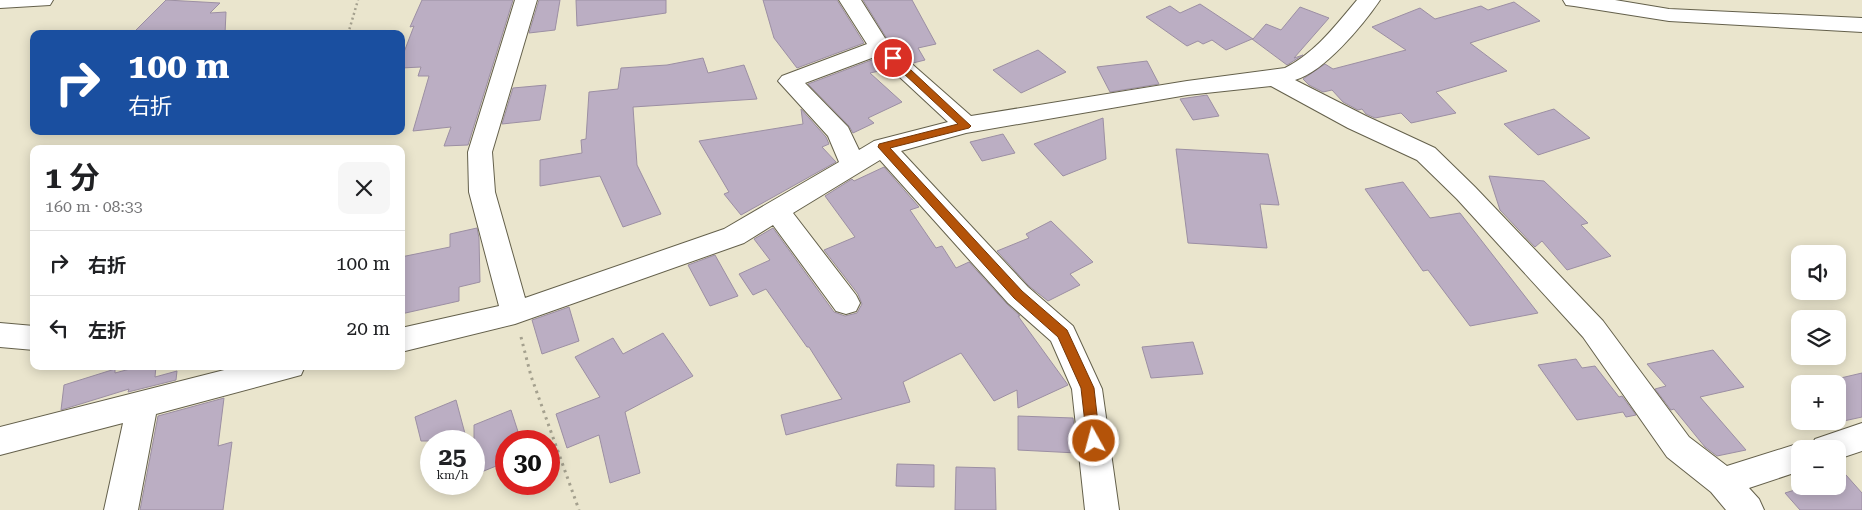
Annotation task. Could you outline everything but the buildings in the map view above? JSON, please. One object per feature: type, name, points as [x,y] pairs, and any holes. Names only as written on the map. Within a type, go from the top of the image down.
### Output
[{"type":"street","points":[[0,2],[42,0]]},
{"type":"street","points":[[515,312],[482,192],[480,152],[526,0]]},
{"type":"street","points":[[850,0],[880,47],[966,126]]},
{"type":"street","points":[[405,339],[515,312],[734,236],[883,147],[966,126],[1187,88],[1274,78],[1293,73],[1307,66],[1330,45],[1369,0]]},
{"type":"street","points":[[1574,0],[1669,15],[1862,25]]},
{"type":"street","points":[[852,164],[839,133],[790,81],[880,47]]},
{"type":"street","points":[[1274,78],[1357,122],[1426,154],[1466,193],[1593,329],[1678,447],[1723,482],[1747,510]]},
{"type":"street","points":[[883,147],[1018,295],[1063,334],[1087,388],[1102,510]]},
{"type":"street","points":[[776,210],[846,304]]},
{"type":"street","points":[[0,335],[30,338]]},
{"type":"street","points":[[0,441],[273,370]]},
{"type":"street","points":[[121,510],[142,404]]},
{"type":"street","points":[[1846,442],[1862,437]]},
{"type":"street","points":[[1723,482],[1791,460]]},
{"type":"path","points":[[349,30],[358,0]]},
{"type":"path","points":[[515,312],[531,376],[579,510]]},
{"type":"route","points":[[893,58],[966,126],[883,147],[1018,295],[1063,334],[1087,388],[1094,441]]}]
